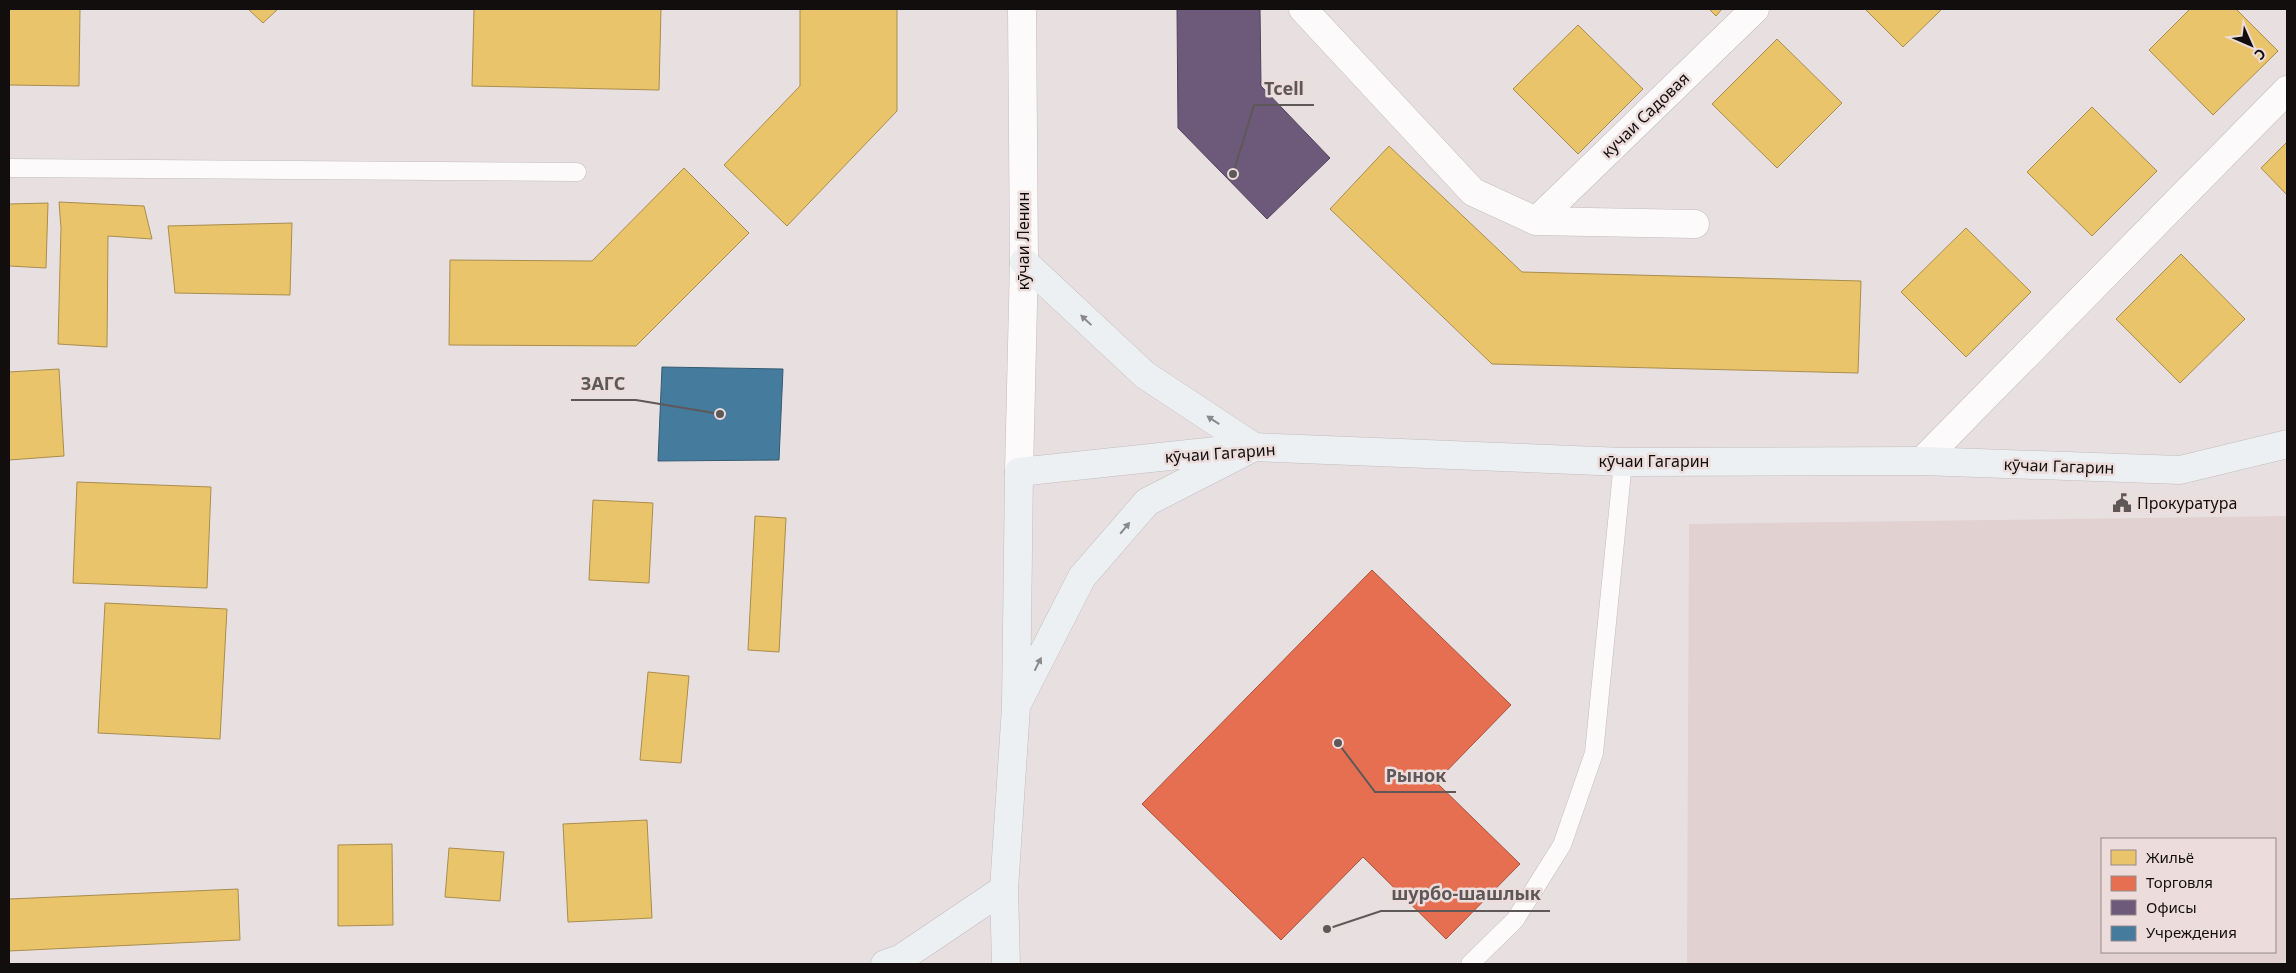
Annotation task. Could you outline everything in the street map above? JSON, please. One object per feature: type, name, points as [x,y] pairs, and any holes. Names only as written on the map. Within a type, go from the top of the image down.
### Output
[{"type":"main road","points":[[1016,707],[1082,577],[1147,502],[1254,447],[1145,375],[1024,262]]},
{"type":"main road","name":"кӯчаи Гагарин","points":[[1019,472],[1254,447],[1623,462],[1922,461],[2180,470],[2287,444]]},
{"type":"main road","points":[[1006,964],[1004,889],[1016,707],[1019,472]]},
{"type":"main road","points":[[885,964],[900,959],[1004,889]]},
{"type":"street","name":"кӯчаи Ленин","points":[[1019,472],[1024,262],[1022,9]]},
{"type":"street","points":[[1303,9],[1473,192],[1536,221],[1695,224]]},
{"type":"street","name":"кучаи Садовая","points":[[1536,221],[1755,9]]},
{"type":"street","points":[[1922,461],[2287,90]]},
{"type":"lane","points":[[9,168],[577,172]]},
{"type":"lane","points":[[1470,964],[1515,920],[1562,845],[1594,753],[1623,462]]},
{"type":"shaded area","points":[[2287,516],[2287,964],[1687,964],[1689,524]]},
{"type":"building: Жильё","points":[[9,9],[80,9],[79,86],[9,85]]},
{"type":"building: Жильё","points":[[248,9],[278,9],[263,23]]},
{"type":"building: Жильё","points":[[474,9],[661,9],[659,90],[472,86]]},
{"type":"building: Жильё","points":[[800,9],[897,9],[897,111],[787,226],[724,165],[800,86]]},
{"type":"building: Жильё","points":[[1709,9],[1722,9],[1716,16]]},
{"type":"building: Жильё","points":[[1865,9],[1942,9],[1903,47]]},
{"type":"building: Жильё","points":[[2190,9],[2236,9],[2278,51],[2213,115],[2149,50]]},
{"type":"building: Жильё","points":[[1578,25],[1643,89],[1578,154],[1513,89]]},
{"type":"building: Жильё","points":[[1777,39],[1842,103],[1777,168],[1712,104]]},
{"type":"building: Жильё","points":[[2092,107],[2157,171],[2092,236],[2027,172]]},
{"type":"building: Жильё","points":[[2287,142],[2287,195],[2261,168]]},
{"type":"building: Жильё","points":[[1389,146],[1522,272],[1861,281],[1858,373],[1492,364],[1330,209]]},
{"type":"building: Жильё","points":[[684,168],[749,233],[636,346],[449,345],[450,260],[592,261]]},
{"type":"building: Жильё","points":[[59,202],[144,206],[152,239],[108,236],[107,347],[58,344],[61,228]]},
{"type":"building: Жильё","points":[[48,203],[46,268],[9,266],[9,204]]},
{"type":"building: Жильё","points":[[292,223],[290,295],[175,293],[168,226]]},
{"type":"building: Жильё","points":[[1966,228],[2031,292],[1966,357],[1901,292]]},
{"type":"building: Жильё","points":[[2181,254],[2245,319],[2180,383],[2116,319]]},
{"type":"building: Жильё","points":[[59,369],[64,456],[9,460],[9,372]]},
{"type":"building: Жильё","points":[[77,482],[211,487],[207,588],[73,583]]},
{"type":"building: Жильё","points":[[593,500],[653,503],[649,583],[589,580]]},
{"type":"building: Жильё","points":[[755,516],[786,518],[779,652],[748,650]]},
{"type":"building: Жильё","points":[[105,603],[227,609],[220,739],[98,733]]},
{"type":"building: Жильё","points":[[648,672],[689,676],[681,763],[640,760]]},
{"type":"building: Жильё","points":[[647,820],[652,918],[568,922],[563,824]]},
{"type":"building: Жильё","points":[[392,844],[393,925],[338,926],[338,845]]},
{"type":"building: Жильё","points":[[449,848],[504,852],[500,901],[445,897]]},
{"type":"building: Жильё","points":[[238,889],[240,940],[9,951],[9,899]]},
{"type":"building: Торговля","points":[[1372,570],[1511,705],[1436,782],[1520,864],[1446,939],[1363,857],[1281,940],[1142,804]]},
{"type":"building: Офисы","points":[[1177,9],[1260,9],[1261,86],[1330,158],[1267,219],[1178,128]]},
{"type":"building: Учреждения","points":[[662,367],[783,369],[779,460],[658,461]]},
{"type":"place","name":"Tcell","points":[[1233,174]]},
{"type":"place","name":"ЗАГС","points":[[720,414]]},
{"type":"place","name":"Прокуратура","points":[[2122,503]]},
{"type":"place","name":"Рынок","points":[[1338,743]]},
{"type":"place","name":"шурбо-шашлык","points":[[1327,929]]}]
